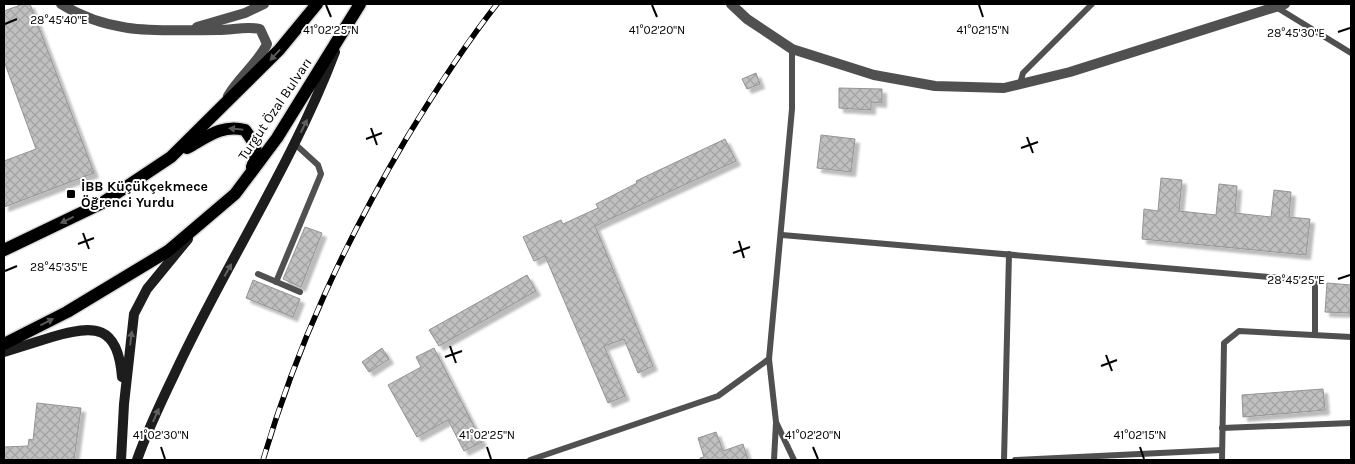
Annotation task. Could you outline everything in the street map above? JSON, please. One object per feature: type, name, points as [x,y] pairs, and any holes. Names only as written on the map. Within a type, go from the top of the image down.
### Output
[{"type":"main road","name":"Turgut Özal Bulvarı","points":[[4,250],[102,203],[171,157],[279,50],[317,4]]},
{"type":"main road","name":"Turgut Özal Bulvarı","points":[[4,344],[67,312],[168,251],[235,194],[278,138],[360,4]]},
{"type":"main road","points":[[171,157],[219,130],[231,127],[245,130],[255,145],[257,154],[252,168],[235,194]]},
{"type":"street","points":[[61,4],[95,20],[124,28],[149,32],[228,30],[253,27],[260,29],[266,44],[262,53],[242,75],[220,110]]},
{"type":"street","points":[[182,30],[245,13],[264,4]]},
{"type":"street","points":[[731,4],[747,19],[792,49],[874,74],[935,86],[1004,88],[1070,72],[1280,5]]},
{"type":"street","points":[[137,460],[200,319],[295,144],[342,34]]},
{"type":"street","points":[[122,460],[124,404],[134,314],[147,290],[199,225]]},
{"type":"street","points":[[4,352],[76,330],[98,330],[113,342],[119,354],[124,404]]},
{"type":"lane","points":[[1020,84],[1023,73],[1092,4]]},
{"type":"lane","points":[[1280,5],[1351,53]]},
{"type":"lane","points":[[774,460],[776,422],[769,359],[782,235],[792,109],[792,49]]},
{"type":"lane","points":[[276,282],[321,174],[318,165],[295,144]]},
{"type":"lane","points":[[782,235],[1315,280],[1315,335]]},
{"type":"lane","points":[[1004,460],[1009,254]]},
{"type":"lane","points":[[258,274],[300,292]]},
{"type":"lane","points":[[1222,460],[1224,343],[1239,330],[1351,337]]},
{"type":"lane","points":[[530,460],[718,396],[769,359]]},
{"type":"lane","points":[[776,422],[794,460]]},
{"type":"lane","points":[[1222,428],[1351,423]]},
{"type":"lane","points":[[1015,460],[1222,450]]},
{"type":"building","points":[[23,4],[30,4],[94,173],[4,207],[4,161],[36,149],[4,61],[4,11]]},
{"type":"building","points":[[756,73],[760,84],[747,89],[742,79]]},
{"type":"building","points":[[839,88],[882,89],[882,103],[871,102],[871,110],[839,108]]},
{"type":"building","points":[[821,135],[855,139],[851,172],[817,168]]},
{"type":"building","points":[[725,139],[736,161],[595,226],[653,366],[638,373],[624,339],[604,346],[625,396],[608,403],[545,256],[534,261],[523,237],[561,220],[563,224],[598,208],[596,204],[637,183],[636,181]]},
{"type":"building","points":[[1161,178],[1182,180],[1179,211],[1216,215],[1219,184],[1237,186],[1235,213],[1271,217],[1274,190],[1291,192],[1289,217],[1310,219],[1306,255],[1142,239],[1144,209],[1158,211]]},
{"type":"building","points":[[305,227],[322,233],[301,287],[283,279]]},
{"type":"building","points":[[527,275],[536,291],[439,346],[429,330]]},
{"type":"building","points":[[253,280],[300,299],[293,317],[246,298]]},
{"type":"building","points":[[1327,283],[1351,285],[1351,313],[1325,312]]},
{"type":"building","points":[[382,348],[389,359],[369,372],[362,362]]},
{"type":"building","points":[[434,348],[482,442],[464,451],[448,420],[417,437],[388,385],[421,367],[416,357]]},
{"type":"building","points":[[1323,389],[1325,410],[1243,417],[1242,395]]},
{"type":"building","points":[[37,403],[81,408],[74,460],[4,460],[4,447],[28,446],[29,439],[33,440]]},
{"type":"building","points":[[716,432],[723,451],[743,444],[748,460],[700,460],[700,458],[704,457],[698,438]]},
{"type":"railway","points":[[263,460],[291,375],[307,335],[362,217],[427,105],[461,53],[497,4]]},
{"type":"place","name":"İBB Küçükçekmece Öğrenci Yurdu","points":[[71,194]]}]
